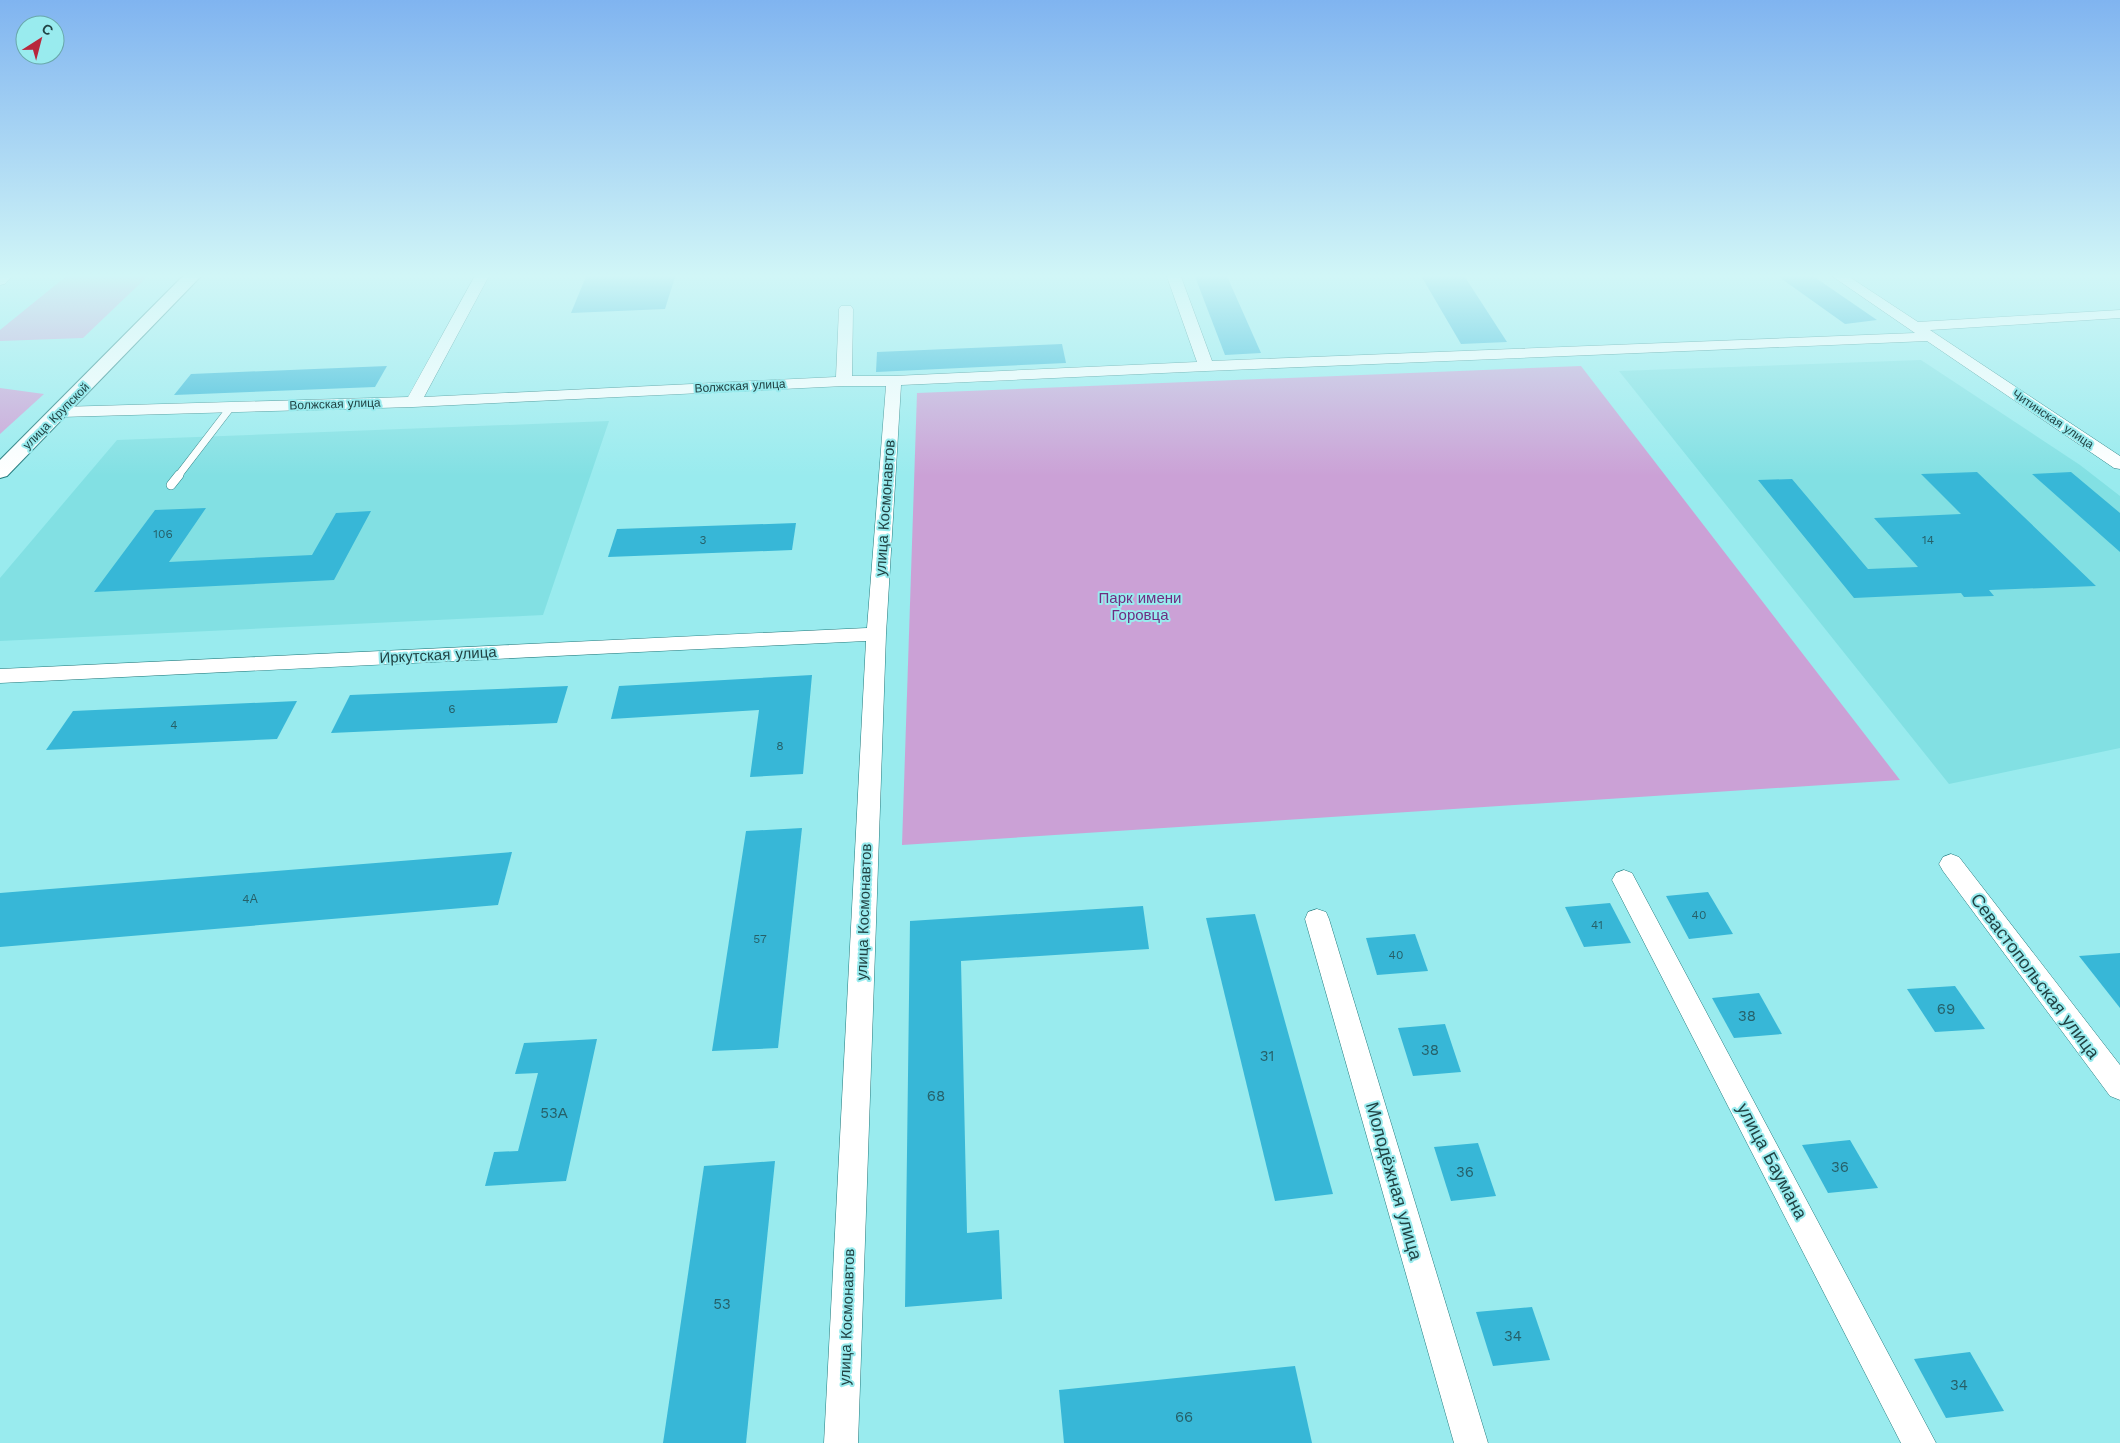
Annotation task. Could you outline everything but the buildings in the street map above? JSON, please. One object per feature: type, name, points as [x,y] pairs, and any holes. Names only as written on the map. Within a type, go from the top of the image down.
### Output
[{"type":"street","name":"улица Крупской","points":[[0,472],[129,341]]},
{"type":"street","points":[[414,402],[447,341]]},
{"type":"street","points":[[844,380],[845,341]]},
{"type":"street","points":[[1197,341],[1206,366]]},
{"type":"street","name":"Волжская улица","points":[[60,412],[414,402],[844,380],[894,381],[1206,366],[1821,341]]},
{"type":"street","name":"Читинская улица","points":[[1936,341],[2120,464]]},
{"type":"street","name":"улица Космонавтов","points":[[841,1443],[876,634],[894,381]]},
{"type":"street","name":"Иркутская улица","points":[[0,676],[876,634]]},
{"type":"street","name":"Севастопольская улица","points":[[1951,864],[2120,1087]]},
{"type":"street","name":"улица Баумана","points":[[1624,880],[1920,1443]]},
{"type":"street","name":"Молодёжная улица","points":[[1318,919],[1471,1443]]},
{"type":"lane","points":[[171,484],[231,407]]},
{"type":"shaded area","points":[[1921,360],[2080,465],[2120,496],[2120,748],[1949,784],[1619,371]]},
{"type":"shaded area","points":[[609,421],[543,615],[0,641],[0,578],[117,440]]},
{"type":"green space","name":"Парк имени Горовца","points":[[1581,366],[1900,780],[902,845],[917,393]]},
{"type":"green space","points":[[0,388],[44,394],[0,434]]}]
